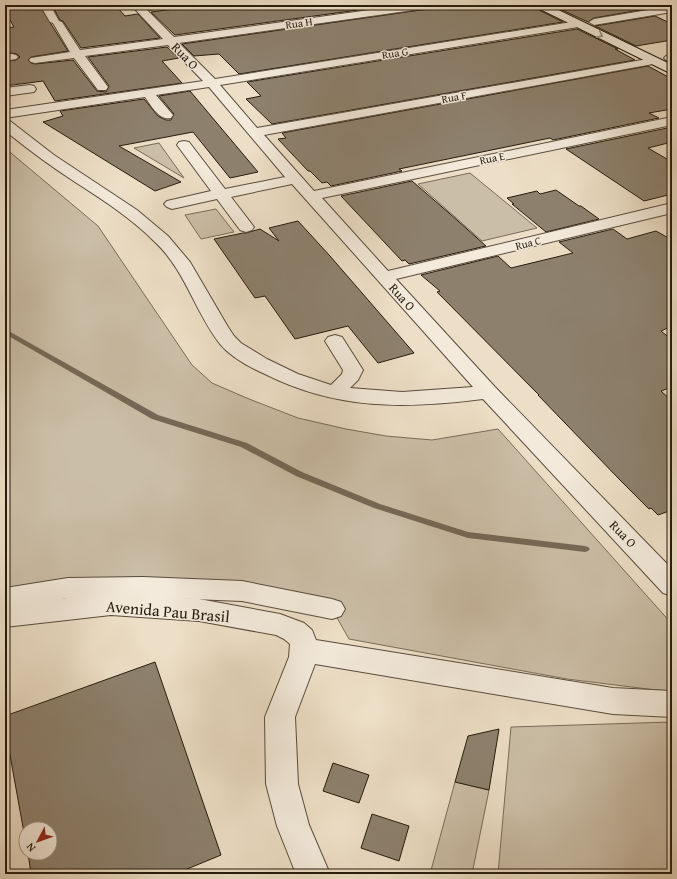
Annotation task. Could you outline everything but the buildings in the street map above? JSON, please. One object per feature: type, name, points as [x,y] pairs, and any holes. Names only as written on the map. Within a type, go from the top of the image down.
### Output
[{"type":"street","points":[[45,5],[77,54],[102,87]]},
{"type":"street","points":[[138,7],[167,5]]},
{"type":"street","name":"Rua H","points":[[35,60],[428,5]]},
{"type":"street","points":[[540,5],[672,70]]},
{"type":"street","points":[[560,5],[671,58]]},
{"type":"street","name":"Rua O","points":[[138,7],[212,83],[295,179],[488,392],[672,586]]},
{"type":"street","points":[[594,22],[672,9]]},
{"type":"street","name":"Rua G","points":[[5,114],[212,83],[578,24]]},
{"type":"street","name":"Rua F","points":[[254,133],[653,61]]},
{"type":"street","points":[[5,92],[30,88]]},
{"type":"street","points":[[148,93],[166,116]]},
{"type":"street","name":"Rua E","points":[[311,196],[672,121]]},
{"type":"street","points":[[5,124],[27,142],[114,200],[143,222],[162,239],[181,260],[197,291],[228,341],[252,359],[282,376],[334,393],[382,399],[413,400],[444,398],[488,392]]},
{"type":"street","points":[[184,145],[246,227]]},
{"type":"street","points":[[172,204],[295,179]]},
{"type":"street","name":"Rua C","points":[[384,277],[672,208]]},
{"type":"street","points":[[334,393],[351,376],[353,370],[335,341]]},
{"type":"street","points":[[5,598],[68,588],[221,590],[242,591],[332,609]]},
{"type":"street","name":"Avenida Pau Brasil","points":[[5,616],[111,604],[199,610],[280,625],[294,630],[303,644]]},
{"type":"street","points":[[313,874],[293,826],[282,784],[280,717],[294,683],[303,644],[613,701],[672,704]]},
{"type":"shaded area","points":[[159,143],[184,178],[134,148]]},
{"type":"shaded area","points":[[5,148],[98,226],[192,365],[212,383],[298,418],[386,436],[432,440],[498,429],[672,624],[672,692],[567,679],[349,639],[332,609],[242,591],[5,598]]},
{"type":"shaded area","points":[[470,173],[537,228],[482,241],[418,184]]},
{"type":"shaded area","points":[[216,209],[234,232],[201,239],[185,215]]},
{"type":"shaded area","points":[[672,722],[672,874],[498,874],[511,727]]},
{"type":"shaded area","points":[[455,782],[489,790],[472,874],[430,874]]},
{"type":"waterway","points":[[5,331],[155,417],[244,445],[299,474],[377,506],[468,535],[585,549]]}]
